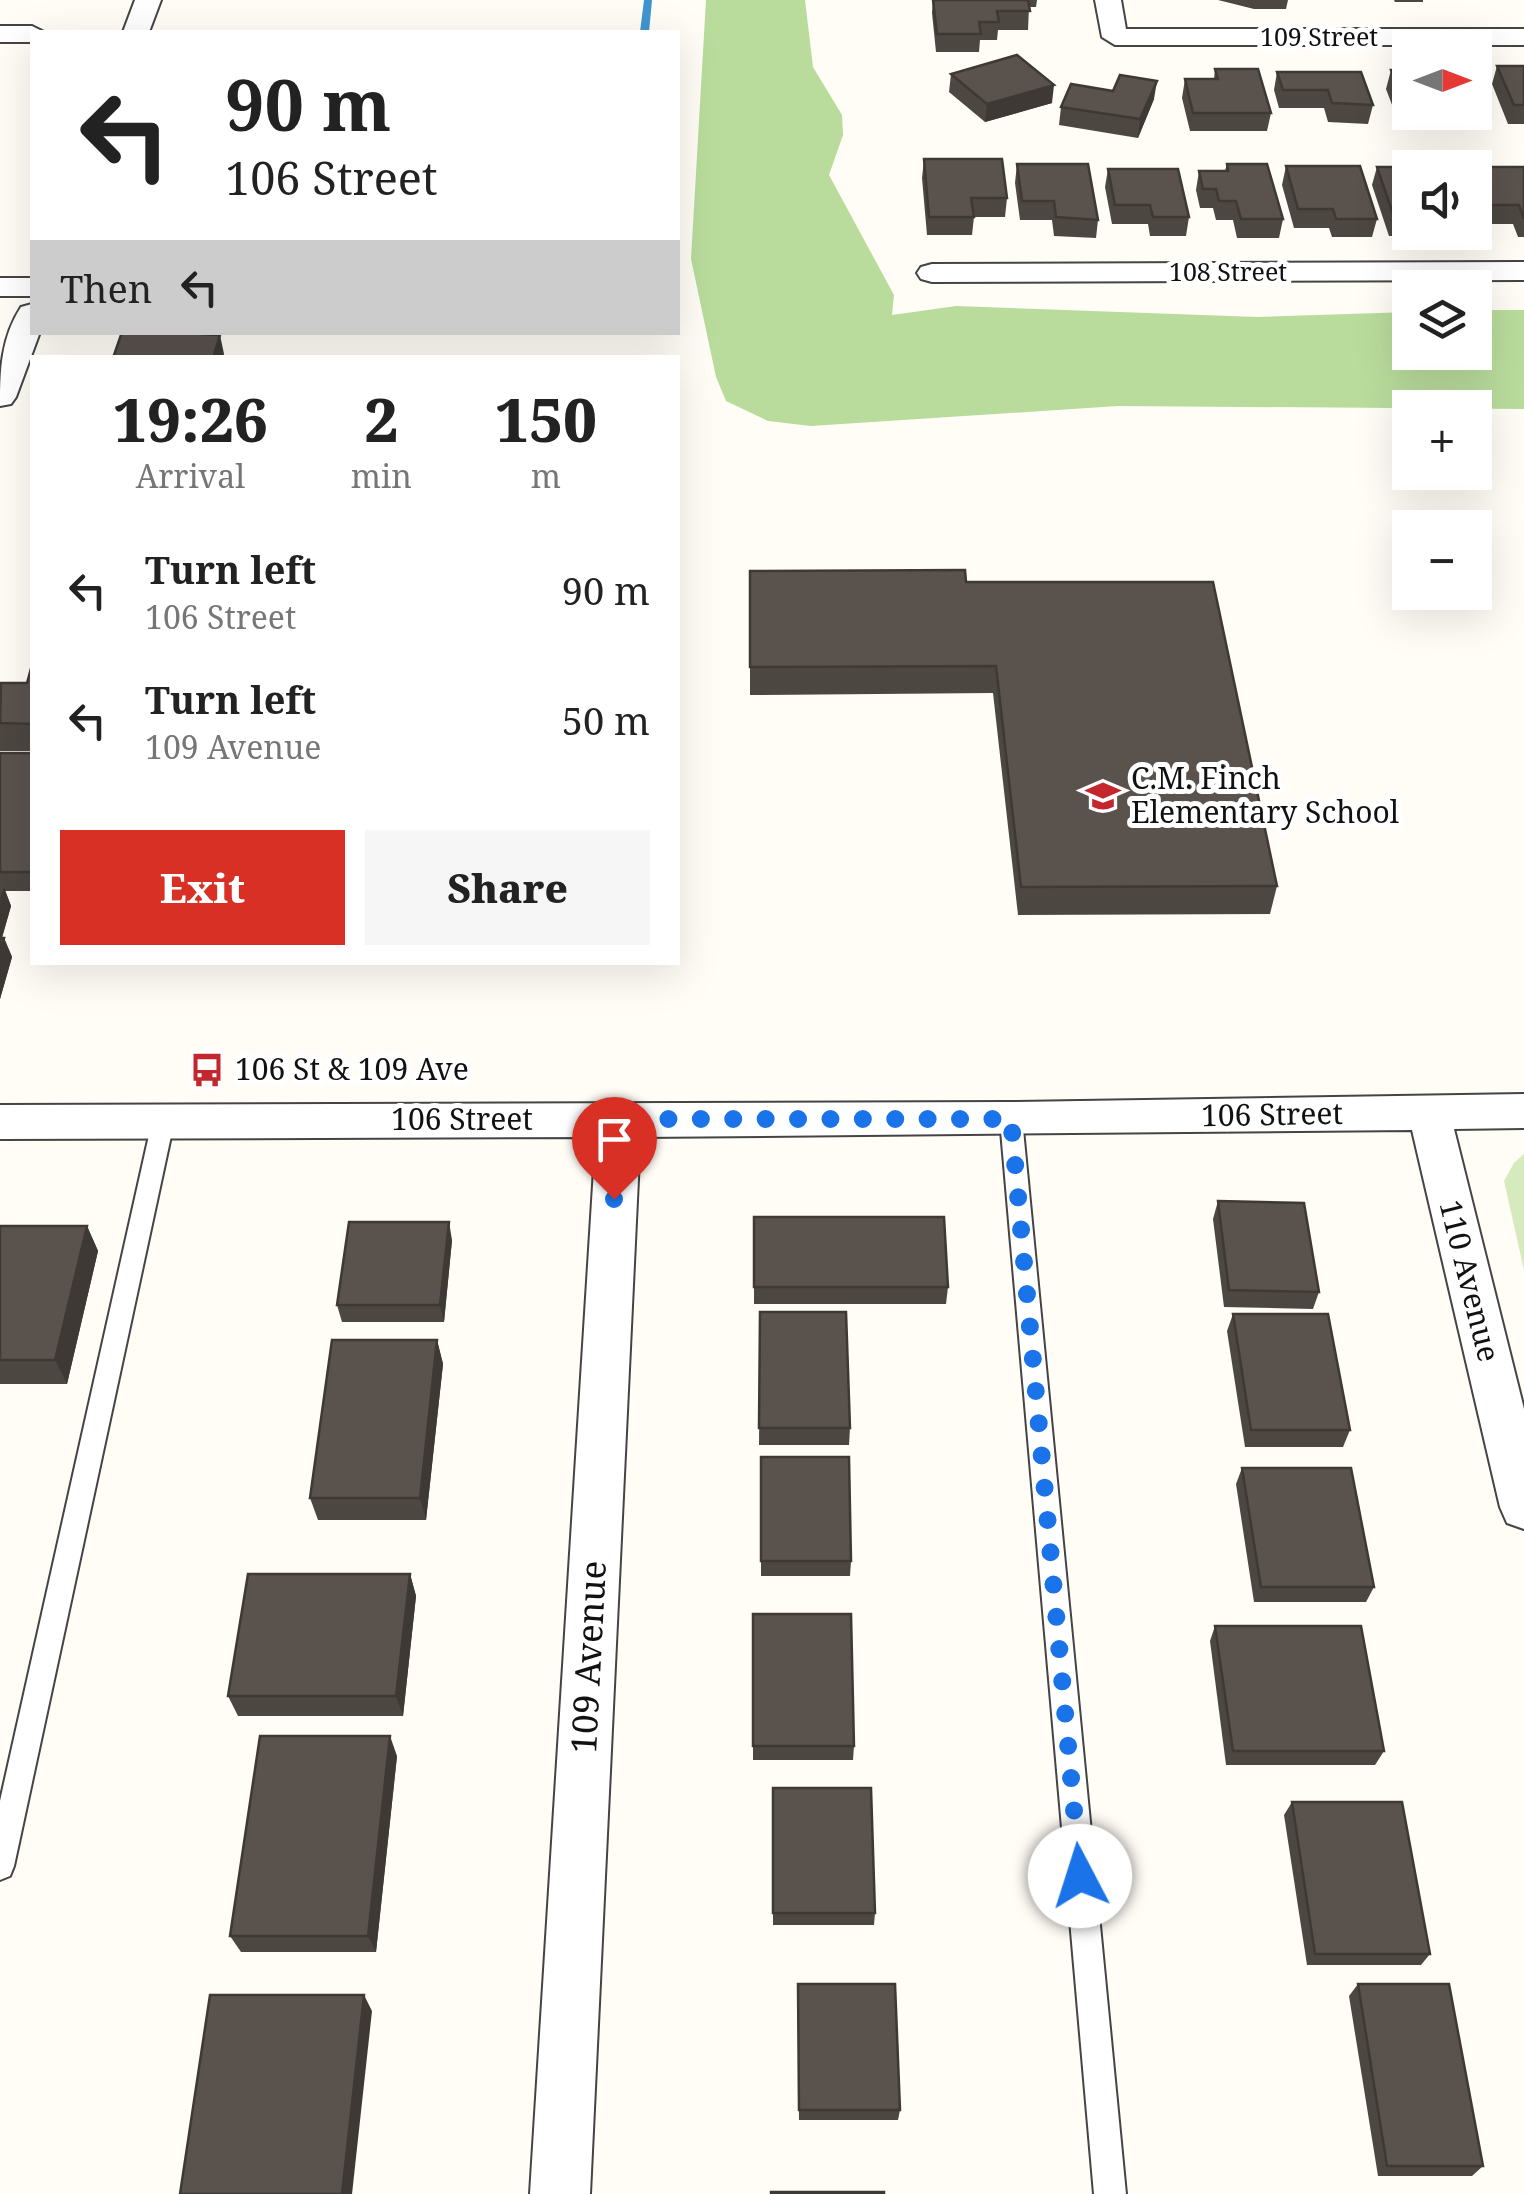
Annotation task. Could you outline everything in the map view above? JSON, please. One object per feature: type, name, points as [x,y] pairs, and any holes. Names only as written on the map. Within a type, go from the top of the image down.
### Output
[{"type":"street","points":[[137,30],[148,0]]},
{"type":"street","name":"109 Street","points":[[1108,0],[1115,37],[1524,37]]},
{"type":"street","points":[[0,34],[30,34]]},
{"type":"street","name":"108 Street","points":[[932,273],[1524,271]]},
{"type":"street","points":[[0,287],[30,287]]},
{"type":"street","points":[[0,397],[30,318]]},
{"type":"street","name":"106 Street","points":[[0,1122],[1011,1119],[1524,1112]]},
{"type":"street","name":"110 Avenue","points":[[1428,1113],[1524,1507]]},
{"type":"street","name":"109 Avenue","points":[[560,2194],[619,1119]]},
{"type":"lane","points":[[1011,1119],[1110,2194]]},
{"type":"lane","points":[[0,1866],[163,1122]]},
{"type":"green space","points":[[706,0],[805,0],[813,67],[842,115],[843,135],[829,175],[894,295],[892,315],[956,306],[1258,317],[1392,313],[1392,370],[1492,370],[1492,310],[1524,310],[1524,409],[1492,409],[1492,390],[1392,390],[1392,408],[1118,406],[811,426],[768,421],[726,401],[716,377],[691,259]]},
{"type":"green space","points":[[1524,1154],[1524,1270],[1504,1181]]},
{"type":"building","points":[[933,0],[1028,0],[1030,11],[997,11],[999,22],[979,22],[981,34],[937,34]]},
{"type":"building","points":[[1017,55],[1054,85],[987,104],[951,74]]},
{"type":"building","points":[[1497,66],[1524,66],[1524,105],[1514,105]]},
{"type":"building","points":[[1215,69],[1258,69],[1271,113],[1193,113],[1185,79],[1218,79]]},
{"type":"building","points":[[1277,72],[1361,72],[1373,105],[1332,103],[1328,90],[1283,90]]},
{"type":"building","points":[[1120,75],[1157,81],[1140,119],[1061,107],[1071,84],[1113,91]]},
{"type":"building","points":[[924,159],[1002,159],[1007,198],[971,198],[974,217],[929,217]]},
{"type":"building","points":[[1017,164],[1088,164],[1098,220],[1056,217],[1054,201],[1022,201]]},
{"type":"building","points":[[1227,164],[1267,164],[1283,219],[1241,219],[1236,201],[1219,201],[1216,189],[1203,189],[1199,171],[1228,171]]},
{"type":"building","points":[[1286,166],[1360,166],[1377,219],[1336,219],[1333,209],[1298,209]]},
{"type":"building","points":[[1377,167],[1392,167],[1392,211]]},
{"type":"building","points":[[1492,167],[1524,167],[1524,219],[1519,205],[1492,205]]},
{"type":"building","points":[[1108,169],[1178,169],[1189,217],[1153,217],[1150,205],[1115,205]]},
{"type":"building","points":[[121,335],[220,335],[214,355],[114,355]]},
{"type":"building","points":[[965,570],[966,582],[1213,582],[1277,886],[1021,887],[996,666],[750,667],[750,571]]},
{"type":"building","points":[[30,672],[30,724],[0,723],[1,683],[27,683]]},
{"type":"building","points":[[0,753],[30,753],[30,872],[0,872]]},
{"type":"building","points":[[1218,1201],[1304,1203],[1319,1292],[1229,1290]]},
{"type":"building","points":[[754,1217],[944,1217],[948,1287],[754,1287]]},
{"type":"building","points":[[349,1222],[449,1222],[440,1305],[337,1305]]},
{"type":"building","points":[[0,1226],[87,1226],[55,1360],[0,1360]]},
{"type":"building","points":[[760,1312],[846,1312],[850,1428],[759,1428]]},
{"type":"building","points":[[1233,1314],[1328,1314],[1350,1430],[1251,1430]]},
{"type":"building","points":[[332,1340],[437,1340],[420,1498],[310,1498]]},
{"type":"building","points":[[761,1457],[849,1457],[851,1561],[761,1561]]},
{"type":"building","points":[[1242,1468],[1351,1468],[1374,1587],[1261,1587]]},
{"type":"building","points":[[248,1574],[410,1574],[396,1696],[228,1696]]},
{"type":"building","points":[[753,1614],[851,1614],[854,1746],[753,1746]]},
{"type":"building","points":[[1215,1626],[1361,1626],[1384,1751],[1233,1751]]},
{"type":"building","points":[[260,1736],[390,1736],[368,1936],[230,1936]]},
{"type":"building","points":[[773,1788],[871,1788],[875,1913],[773,1913]]},
{"type":"building","points":[[1292,1802],[1402,1802],[1430,1954],[1315,1954]]},
{"type":"building","points":[[798,1984],[895,1984],[900,2110],[799,2110]]},
{"type":"building","points":[[1358,1984],[1449,1984],[1483,2166],[1387,2166]]},
{"type":"building","points":[[210,1995],[364,1995],[342,2194],[180,2194]]},
{"type":"building","points":[[884,2192],[884,2194],[771,2194]]},
{"type":"waterway","points":[[645,30],[648,0]]},
{"type":"place","name":"C.M. Finch Elementary School","points":[[1103,796]]},
{"type":"place","name":"106 St & 109 Ave","points":[[207,1070]]},
{"type":"route","points":[[614,1199],[619,1119],[1011,1119],[1080,1876]]}]
